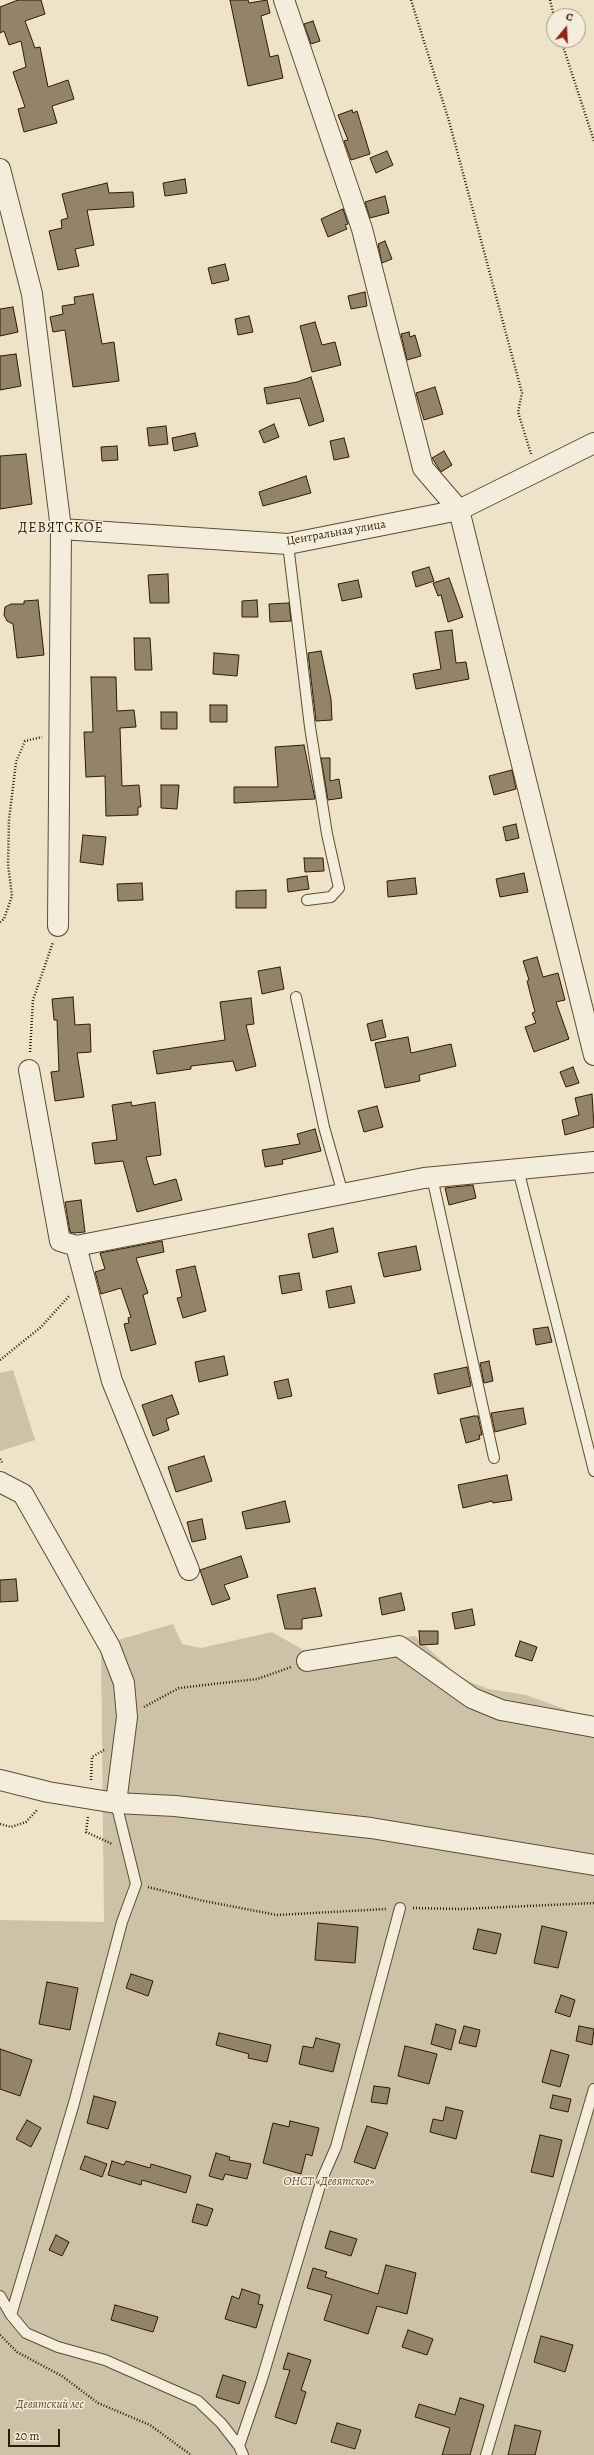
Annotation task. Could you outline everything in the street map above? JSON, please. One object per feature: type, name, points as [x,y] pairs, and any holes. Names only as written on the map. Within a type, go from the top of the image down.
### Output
[{"type":"street","points":[[284,0],[362,229],[423,468],[458,510],[594,1055]]},
{"type":"street","points":[[0,169],[32,294],[61,529],[58,926]]},
{"type":"street","name":"Центральная улица","points":[[61,529],[288,544],[458,510],[594,443]]},
{"type":"street","points":[[29,1070],[60,1241],[76,1246],[432,1177],[594,1162]]},
{"type":"street","points":[[76,1246],[112,1381],[189,1570]]},
{"type":"street","points":[[0,1482],[23,1494],[110,1647],[124,1683],[127,1716],[116,1803]]},
{"type":"street","points":[[307,1661],[399,1646],[472,1698],[494,1707],[594,1727]]},
{"type":"street","points":[[0,1780],[48,1792],[116,1803],[176,1806],[371,1828],[594,1865]]},
{"type":"lane","points":[[288,544],[310,726],[327,834],[339,888],[331,897],[307,900]]},
{"type":"lane","points":[[296,997],[324,1127],[344,1194]]},
{"type":"lane","points":[[518,1169],[594,1471]]},
{"type":"lane","points":[[432,1177],[494,1458]]},
{"type":"lane","points":[[11,2315],[74,2103],[122,1922],[136,1884],[116,1803]]},
{"type":"lane","points":[[241,2451],[322,2179],[336,2147],[400,1908]]},
{"type":"lane","points":[[486,2455],[594,2090]]},
{"type":"lane","points":[[0,2296],[11,2315],[26,2333],[58,2347],[105,2360],[198,2401],[241,2451]]},
{"type":"path","points":[[411,0],[449,121],[522,392],[518,412],[537,471]]},
{"type":"path","points":[[564,48],[594,141]]},
{"type":"path","points":[[0,922],[4,919],[12,896],[8,864],[9,820],[16,762],[25,741],[60,733]]},
{"type":"path","points":[[29,1070],[33,1000],[58,926]]},
{"type":"path","points":[[0,1360],[41,1327],[84,1279]]},
{"type":"path","points":[[127,1716],[178,1688],[258,1679],[307,1661]]},
{"type":"path","points":[[0,1824],[11,1827],[26,1822],[37,1811],[48,1792]]},
{"type":"path","points":[[136,1884],[204,1901],[277,1915],[400,1908],[462,1909],[594,1903]]},
{"type":"path","points":[[0,2335],[17,2352],[62,2376],[98,2403],[150,2425],[191,2455]]},
{"type":"green space","points":[[13,1370],[35,1440],[0,1451],[0,1373]]},
{"type":"green space","name":"ОНСТ «Девятское»","points":[[173,1624],[182,1644],[201,1648],[272,1632],[305,1651],[415,1636],[454,1672],[470,1682],[489,1689],[526,1695],[573,1712],[594,1716],[594,2455],[0,2455],[0,1920],[104,1922],[101,1645]]},
{"type":"building","points":[[18,0],[41,0],[45,14],[25,21],[35,48],[40,47],[48,87],[68,80],[74,99],[52,106],[57,123],[24,132],[18,109],[25,107],[13,72],[26,67],[21,41],[9,45],[4,31],[0,33],[0,7]]},
{"type":"building","points":[[230,0],[248,0],[249,3],[267,0],[270,13],[261,16],[270,57],[278,55],[283,78],[248,86]]},
{"type":"building","points":[[313,21],[320,41],[311,44],[304,24]]},
{"type":"building","points":[[352,110],[353,113],[357,111],[370,154],[351,160],[344,141],[348,140],[338,115]]},
{"type":"building","points":[[387,151],[393,165],[376,173],[370,158]]},
{"type":"building","points":[[185,179],[187,193],[165,196],[163,183]]},
{"type":"building","points":[[107,183],[109,193],[133,192],[134,207],[87,210],[94,245],[75,249],[79,266],[58,270],[49,231],[62,228],[61,220],[68,218],[62,194]]},
{"type":"building","points":[[385,196],[389,213],[370,218],[365,202]]},
{"type":"building","points":[[343,209],[348,224],[345,225],[347,229],[328,237],[321,219]]},
{"type":"building","points":[[385,241],[392,259],[382,263],[378,244]]},
{"type":"building","points":[[225,264],[229,280],[212,284],[208,268]]},
{"type":"building","points":[[365,292],[367,306],[351,309],[348,296]]},
{"type":"building","points":[[93,294],[102,344],[114,342],[119,381],[73,387],[65,330],[53,332],[50,317],[63,314],[62,306],[75,304],[74,297]]},
{"type":"building","points":[[13,307],[18,332],[0,336],[0,309]]},
{"type":"building","points":[[249,316],[253,332],[238,335],[235,319]]},
{"type":"building","points":[[315,322],[322,345],[335,342],[341,365],[312,372],[300,326]]},
{"type":"building","points":[[409,332],[410,337],[415,335],[421,356],[407,360],[401,334]]},
{"type":"building","points":[[16,354],[21,386],[0,390],[0,356]]},
{"type":"building","points":[[311,377],[324,421],[309,426],[300,398],[267,404],[264,388],[297,382]]},
{"type":"building","points":[[435,387],[443,414],[424,420],[416,393]]},
{"type":"building","points":[[274,424],[279,437],[264,443],[259,431]]},
{"type":"building","points":[[166,426],[168,444],[149,446],[147,428]]},
{"type":"building","points":[[195,433],[198,446],[174,451],[172,438]]},
{"type":"building","points":[[344,438],[349,457],[334,460],[330,441]]},
{"type":"building","points":[[117,446],[118,460],[102,461],[101,447]]},
{"type":"building","points":[[444,451],[452,465],[441,472],[432,458]]},
{"type":"building","points":[[26,454],[32,504],[0,509],[0,456]]},
{"type":"building","points":[[306,476],[311,493],[263,506],[259,492]]},
{"type":"building","points":[[429,567],[434,581],[416,587],[412,572]]},
{"type":"building","points":[[168,574],[169,603],[150,603],[148,575]]},
{"type":"building","points":[[449,578],[463,617],[448,622],[441,595],[438,596],[433,583]]},
{"type":"building","points":[[358,580],[362,597],[342,601],[338,584]]},
{"type":"building","points":[[38,600],[44,655],[17,658],[13,624],[7,621],[4,615],[5,607],[11,604],[24,604],[24,601]]},
{"type":"building","points":[[257,600],[258,617],[242,617],[242,601]]},
{"type":"building","points":[[289,603],[291,621],[270,622],[269,604]]},
{"type":"building","points":[[452,630],[456,663],[466,662],[469,679],[416,689],[413,674],[441,669],[435,632]]},
{"type":"building","points":[[134,638],[150,638],[152,670],[135,670]]},
{"type":"building","points":[[321,651],[331,699],[332,720],[316,721],[308,653]]},
{"type":"building","points":[[214,653],[239,655],[237,676],[213,674]]},
{"type":"building","points":[[91,677],[116,677],[117,711],[134,710],[136,727],[120,728],[122,786],[139,785],[141,807],[138,807],[138,815],[106,816],[105,776],[86,777],[84,732],[93,732]]},
{"type":"building","points":[[210,705],[227,705],[227,722],[210,722]]},
{"type":"building","points":[[161,712],[177,712],[177,729],[161,729]]},
{"type":"building","points":[[304,745],[315,799],[234,803],[234,787],[278,787],[275,747]]},
{"type":"building","points":[[321,758],[330,758],[330,781],[339,779],[342,798],[328,800]]},
{"type":"building","points":[[512,770],[516,789],[494,795],[489,776]]},
{"type":"building","points":[[161,785],[179,785],[177,809],[161,808]]},
{"type":"building","points":[[516,824],[519,838],[506,841],[503,827]]},
{"type":"building","points":[[83,835],[106,837],[103,865],[80,862]]},
{"type":"building","points":[[304,858],[323,858],[324,871],[305,872]]},
{"type":"building","points":[[524,873],[528,892],[500,897],[496,879]]},
{"type":"building","points":[[307,876],[309,889],[288,892],[287,879]]},
{"type":"building","points":[[415,878],[417,894],[388,897],[387,881]]},
{"type":"building","points":[[142,883],[143,900],[118,901],[117,884]]},
{"type":"building","points":[[266,890],[266,908],[236,908],[236,891]]},
{"type":"building","points":[[537,957],[543,977],[558,973],[565,1000],[556,1002],[569,1039],[534,1052],[525,1027],[536,1023],[532,1013],[535,1012],[527,981],[529,980],[523,961]]},
{"type":"building","points":[[280,967],[284,989],[262,994],[258,971]]},
{"type":"building","points":[[73,997],[75,1025],[90,1024],[91,1052],[77,1053],[84,1097],[55,1101],[51,1072],[59,1071],[57,1020],[54,1020],[52,999]]},
{"type":"building","points":[[251,998],[254,1024],[246,1025],[256,1066],[236,1071],[233,1061],[191,1066],[191,1069],[157,1074],[153,1051],[225,1040],[220,1002]]},
{"type":"building","points":[[382,1020],[386,1037],[371,1041],[367,1024]]},
{"type":"building","points":[[408,1037],[411,1053],[451,1044],[456,1066],[419,1075],[420,1081],[385,1088],[375,1043]]},
{"type":"building","points":[[573,1067],[579,1083],[566,1087],[560,1072]]},
{"type":"building","points":[[592,1094],[594,1127],[565,1135],[562,1120],[579,1115],[575,1098]]},
{"type":"building","points":[[131,1102],[132,1106],[155,1102],[161,1155],[146,1157],[154,1185],[176,1179],[182,1200],[137,1212],[123,1161],[95,1164],[92,1143],[117,1140],[112,1105]]},
{"type":"building","points":[[377,1106],[383,1127],[364,1132],[358,1111]]},
{"type":"building","points":[[315,1129],[321,1151],[282,1160],[283,1164],[265,1167],[262,1150],[300,1144],[297,1134]]},
{"type":"building","points":[[473,1185],[476,1198],[449,1205],[445,1188]]},
{"type":"building","points":[[81,1200],[85,1232],[70,1232],[65,1202]]},
{"type":"building","points":[[333,1228],[338,1252],[313,1258],[308,1234]]},
{"type":"building","points":[[162,1241],[164,1252],[136,1258],[148,1293],[143,1295],[156,1344],[131,1351],[124,1324],[129,1323],[128,1318],[131,1317],[121,1288],[101,1294],[95,1272],[105,1269],[100,1253]]},
{"type":"building","points":[[416,1246],[421,1270],[384,1277],[378,1253]]},
{"type":"building","points":[[195,1266],[206,1311],[183,1318],[177,1298],[182,1297],[176,1270]]},
{"type":"building","points":[[299,1273],[302,1290],[282,1294],[279,1276]]},
{"type":"building","points":[[351,1286],[355,1303],[329,1308],[326,1291]]},
{"type":"building","points":[[548,1327],[552,1342],[536,1345],[533,1329]]},
{"type":"building","points":[[224,1356],[228,1375],[199,1382],[195,1362]]},
{"type":"building","points":[[489,1361],[493,1381],[484,1383],[480,1363]]},
{"type":"building","points":[[467,1367],[471,1386],[438,1394],[434,1374]]},
{"type":"building","points":[[288,1379],[292,1396],[278,1399],[274,1382]]},
{"type":"building","points":[[172,1395],[179,1414],[166,1419],[169,1430],[153,1436],[142,1405]]},
{"type":"building","points":[[523,1408],[526,1424],[495,1432],[491,1413]]},
{"type":"building","points":[[478,1416],[482,1435],[479,1435],[480,1439],[466,1443],[460,1419]]},
{"type":"building","points":[[204,1456],[212,1481],[176,1492],[168,1467]]},
{"type":"building","points":[[507,1475],[512,1500],[493,1503],[492,1501],[463,1508],[458,1485]]},
{"type":"building","points":[[285,1501],[290,1522],[246,1529],[242,1512]]},
{"type":"building","points":[[202,1519],[206,1539],[192,1542],[187,1522]]},
{"type":"building","points":[[241,1556],[248,1577],[224,1585],[230,1599],[212,1605],[200,1570]]},
{"type":"building","points":[[16,1579],[18,1601],[0,1602],[0,1580]]},
{"type":"building","points":[[315,1588],[322,1616],[302,1619],[302,1629],[285,1629],[277,1595]]},
{"type":"building","points":[[401,1593],[405,1610],[382,1615],[379,1598]]},
{"type":"building","points":[[472,1609],[475,1625],[455,1629],[452,1613]]},
{"type":"building","points":[[419,1631],[438,1631],[438,1644],[420,1645]]},
{"type":"building","points":[[520,1641],[537,1647],[532,1661],[515,1656]]},
{"type":"building","points":[[318,1923],[358,1927],[355,1963],[315,1960]]},
{"type":"building","points":[[542,1926],[567,1932],[558,1968],[534,1963]]},
{"type":"building","points":[[478,1929],[501,1934],[496,1954],[473,1949]]},
{"type":"building","points":[[131,1974],[153,1981],[148,1996],[126,1988]]},
{"type":"building","points":[[47,1982],[78,1988],[70,2030],[39,2024]]},
{"type":"building","points":[[561,1995],[575,2000],[570,2017],[555,2012]]},
{"type":"building","points":[[436,2024],[456,2030],[451,2050],[431,2044]]},
{"type":"building","points":[[464,2026],[480,2030],[476,2047],[459,2043]]},
{"type":"building","points":[[579,2026],[594,2029],[592,2045],[576,2041]]},
{"type":"building","points":[[219,2033],[271,2045],[267,2062],[248,2058],[249,2054],[216,2045]]},
{"type":"building","points":[[316,2038],[340,2044],[333,2072],[299,2064],[303,2046],[313,2048]]},
{"type":"building","points":[[405,2046],[437,2054],[429,2084],[398,2076]]},
{"type":"building","points":[[0,2049],[32,2060],[20,2096],[0,2089]]},
{"type":"building","points":[[551,2050],[569,2055],[560,2087],[542,2082]]},
{"type":"building","points":[[374,2086],[390,2088],[387,2104],[371,2102]]},
{"type":"building","points":[[553,2095],[571,2099],[568,2112],[550,2108]]},
{"type":"building","points":[[94,2096],[116,2102],[108,2129],[87,2123]]},
{"type":"building","points":[[446,2107],[463,2111],[456,2139],[430,2132],[433,2119],[443,2121]]},
{"type":"building","points":[[27,2120],[41,2128],[31,2147],[16,2139]]},
{"type":"building","points":[[290,2121],[319,2128],[312,2156],[306,2154],[301,2174],[263,2163],[273,2123],[289,2127]]},
{"type":"building","points":[[367,2126],[388,2133],[375,2169],[354,2162]]},
{"type":"building","points":[[540,2135],[562,2140],[553,2177],[531,2172]]},
{"type":"building","points":[[216,2153],[230,2157],[229,2160],[251,2164],[247,2179],[225,2174],[223,2180],[209,2176]]},
{"type":"building","points":[[85,2156],[107,2164],[102,2177],[80,2169]]},
{"type":"building","points":[[112,2161],[124,2165],[126,2161],[150,2168],[151,2164],[191,2176],[186,2193],[142,2180],[141,2185],[108,2175]]},
{"type":"building","points":[[197,2204],[213,2209],[207,2226],[192,2222]]},
{"type":"building","points":[[330,2231],[357,2239],[351,2256],[325,2248]]},
{"type":"building","points":[[56,2235],[69,2242],[62,2256],[49,2250]]},
{"type":"building","points":[[386,2265],[416,2273],[407,2314],[377,2306],[368,2334],[324,2320],[332,2295],[307,2288],[313,2268],[327,2272],[325,2277],[378,2294]]},
{"type":"building","points":[[242,2289],[260,2295],[258,2304],[263,2305],[256,2328],[225,2319],[232,2296],[239,2299]]},
{"type":"building","points":[[115,2305],[158,2317],[153,2332],[111,2320]]},
{"type":"building","points":[[408,2330],[433,2339],[427,2355],[402,2347]]},
{"type":"building","points":[[541,2336],[573,2345],[565,2372],[534,2362]]},
{"type":"building","points":[[288,2353],[311,2360],[301,2390],[306,2392],[296,2424],[275,2417],[290,2370],[283,2369]]},
{"type":"building","points":[[223,2375],[246,2382],[239,2404],[216,2397]]},
{"type":"building","points":[[460,2398],[484,2405],[470,2455],[442,2455],[450,2428],[415,2417],[419,2404],[455,2415]]},
{"type":"building","points":[[337,2423],[361,2430],[355,2449],[331,2442]]},
{"type":"building","points":[[515,2425],[541,2431],[535,2455],[508,2455]]},
{"type":"district","name":"ДЕВЯТСКОЕ","points":[[61,529]]},
{"type":"park label","name":"Девятский лес","points":[[50,2405]]}]
